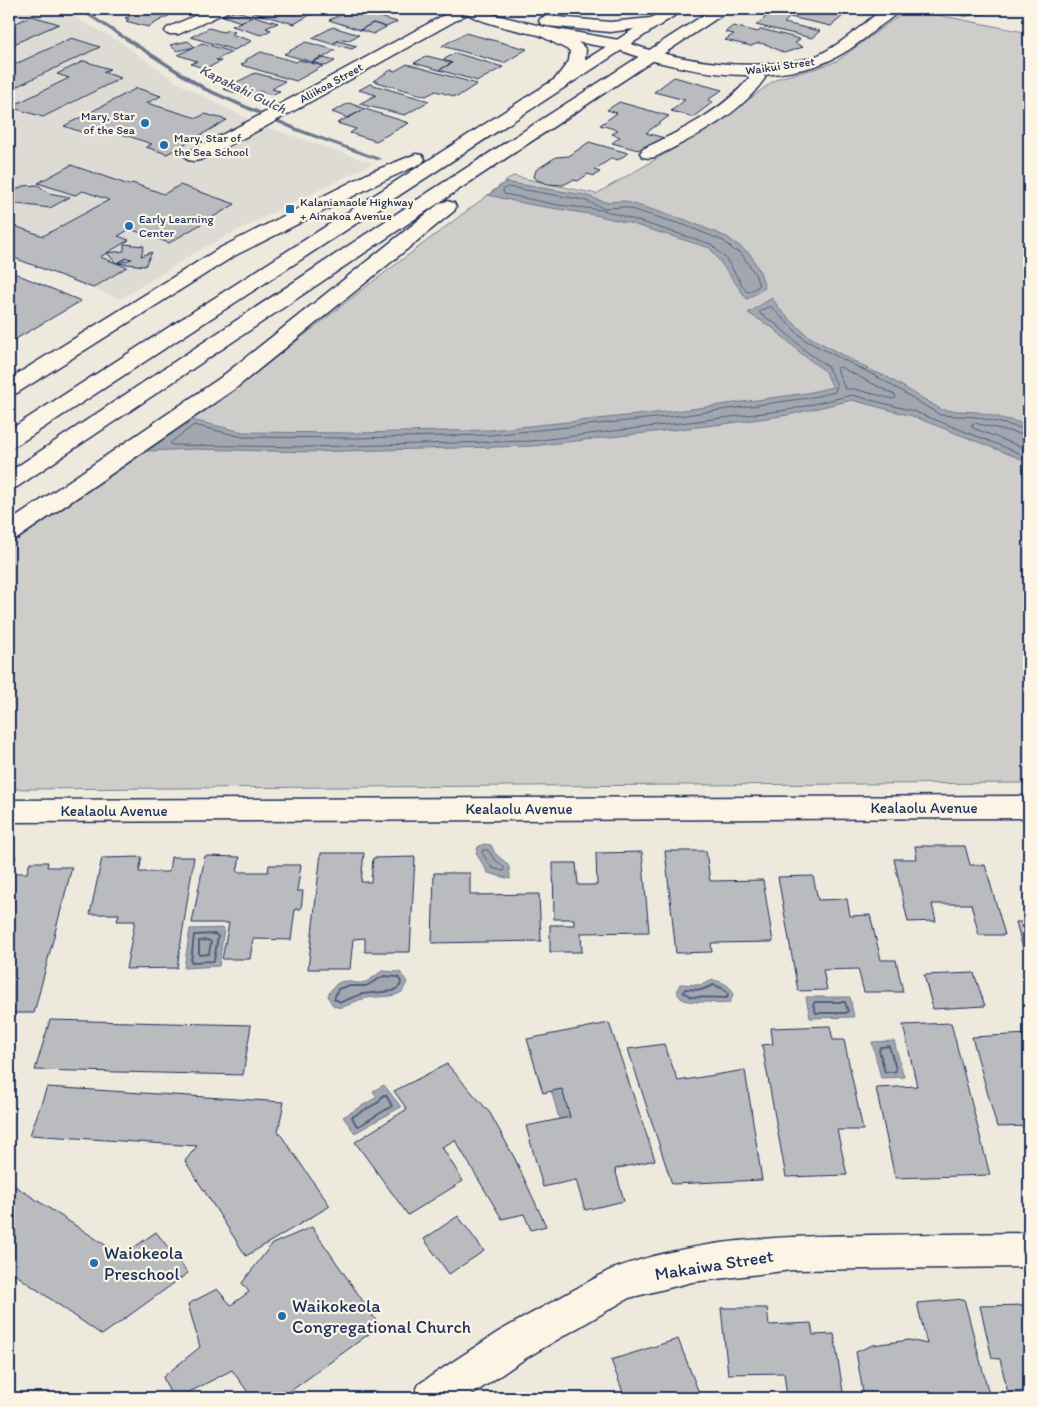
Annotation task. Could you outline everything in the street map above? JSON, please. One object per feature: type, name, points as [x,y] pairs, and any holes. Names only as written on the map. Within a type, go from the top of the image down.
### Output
[{"type":"main road","points":[[173,31],[222,9]]},
{"type":"main road","points":[[468,9],[490,18],[546,26],[610,27],[675,19],[711,9]]},
{"type":"main road","name":"Aliikoa Street","points":[[194,156],[257,124],[468,9]]},
{"type":"main road","points":[[479,9],[501,10],[546,26],[573,45],[578,50],[577,62],[561,82]]},
{"type":"main road","points":[[9,440],[488,128],[675,9]]},
{"type":"main road","points":[[9,482],[439,194],[724,9]]},
{"type":"main road","name":"Waikui Street","points":[[546,26],[619,45],[652,56],[707,69],[755,72],[818,61],[844,46],[892,9]]},
{"type":"main road","points":[[649,153],[697,127],[734,102],[752,86],[757,78],[755,72]]},
{"type":"main road","points":[[9,533],[228,383],[566,113]]},
{"type":"main road","points":[[9,388],[227,252],[376,177],[488,128]]},
{"type":"main road","name":"Kealaolu Avenue","points":[[9,811],[1029,807]]},
{"type":"main road","name":"Makaiwa Street","points":[[433,1398],[512,1345],[621,1283],[692,1265],[792,1253],[1029,1250]]},
{"type":"shaded area","name":"Mary, Star of the Sea School","points":[[9,9],[58,9],[119,41],[178,83],[257,124],[373,163],[205,247],[120,299],[9,256]]},
{"type":"shaded area","points":[[908,9],[1029,33],[1029,783],[9,789],[9,546],[224,398],[358,293],[513,176],[596,194],[708,129],[778,78],[837,61]]},
{"type":"water","points":[[505,182],[585,195],[605,202],[624,201],[686,220],[727,237],[750,254],[760,272],[765,288],[747,299],[710,248],[629,223],[488,195]]},
{"type":"water","points":[[772,298],[782,312],[808,336],[870,370],[887,377],[942,410],[977,412],[1029,425],[1029,462],[912,416],[852,400],[788,415],[532,446],[307,452],[195,449],[147,451],[192,420],[243,432],[353,433],[490,430],[684,410],[807,393],[833,387],[824,370],[804,356],[773,328],[748,313]]},
{"type":"water","points":[[483,844],[491,845],[496,854],[508,865],[510,879],[488,873],[476,853],[478,847]]},
{"type":"water","points":[[224,928],[219,966],[184,968],[190,929]]},
{"type":"water","points":[[382,971],[400,972],[407,982],[402,992],[368,998],[340,1007],[335,1006],[331,1002],[328,995],[338,983],[347,981],[362,983]]},
{"type":"water","points":[[713,980],[730,987],[733,994],[729,1003],[690,1001],[678,995],[680,984],[701,985]]},
{"type":"water","points":[[806,997],[850,997],[854,1017],[810,1018]]},
{"type":"water","points":[[894,1041],[904,1077],[881,1078],[872,1042]]},
{"type":"water","points":[[565,1083],[575,1119],[560,1122],[550,1086]]},
{"type":"water","points":[[384,1085],[401,1107],[355,1133],[343,1117],[377,1097],[373,1091]]},
{"type":"building","points":[[144,9],[192,9],[184,13],[177,11],[148,27],[126,21],[129,19],[125,18]]},
{"type":"building","points":[[301,9],[315,12],[294,24],[244,10]]},
{"type":"building","points":[[354,9],[397,22],[386,27],[373,23],[360,30],[329,20]]},
{"type":"building","points":[[357,9],[395,9],[382,16]]},
{"type":"building","points":[[776,9],[807,9],[843,16],[831,26],[790,17],[784,23],[820,31],[812,38],[756,25]]},
{"type":"building","points":[[935,9],[1022,9],[965,16]]},
{"type":"building","points":[[236,11],[254,16],[241,22],[223,16]]},
{"type":"building","points":[[32,16],[59,24],[9,46],[9,26]]},
{"type":"building","points":[[254,16],[278,23],[266,28],[271,30],[261,35],[232,26]]},
{"type":"building","points":[[373,23],[386,27],[373,34],[360,30]]},
{"type":"building","points":[[733,26],[758,32],[761,29],[800,39],[795,43],[803,47],[784,53],[759,43],[751,46],[725,40],[734,34],[725,32]]},
{"type":"building","points":[[333,27],[359,35],[349,40],[341,39],[332,44],[312,38]]},
{"type":"building","points":[[209,28],[223,32],[228,30],[235,32],[231,34],[252,41],[234,50],[191,37]]},
{"type":"building","points":[[465,33],[527,49],[504,63],[442,46]]},
{"type":"building","points":[[72,38],[100,47],[9,90],[9,67]]},
{"type":"building","points":[[188,41],[195,47],[177,51],[170,45]]},
{"type":"building","points":[[338,41],[357,46],[352,49],[332,44]]},
{"type":"building","points":[[306,42],[335,50],[323,58],[312,62],[284,54]]},
{"type":"building","points":[[202,43],[232,52],[216,60],[221,61],[206,69],[191,64],[197,61],[178,55]]},
{"type":"building","points":[[261,52],[296,62],[299,60],[323,66],[296,81],[241,65],[247,61],[245,60]]},
{"type":"building","points":[[455,53],[503,67],[478,81],[439,70],[452,63],[443,60]]},
{"type":"building","points":[[427,56],[452,63],[439,70],[414,63]]},
{"type":"building","points":[[321,57],[335,61],[326,66],[312,62]]},
{"type":"building","points":[[84,61],[110,69],[103,72],[121,78],[43,117],[10,107],[69,78],[57,74]]},
{"type":"building","points":[[407,64],[477,84],[457,97],[436,91],[426,96],[373,81],[391,70],[395,71]]},
{"type":"building","points":[[255,73],[285,81],[272,89],[280,91],[272,95],[259,91],[249,97],[223,89]]},
{"type":"building","points":[[674,77],[722,90],[708,100],[713,102],[693,117],[671,111],[685,100],[654,92]]},
{"type":"building","points":[[370,84],[429,101],[405,115],[359,104],[376,95],[359,90]]},
{"type":"building","name":"Mary, Star of the Sea","points":[[137,88],[161,96],[147,103],[197,118],[205,114],[227,120],[167,154],[146,147],[152,144],[101,127],[87,134],[64,126]]},
{"type":"building","points":[[619,102],[669,116],[646,133],[665,138],[654,146],[647,145],[638,150],[612,143],[620,137],[612,134],[618,130],[600,125],[617,113],[607,110]]},
{"type":"building","points":[[349,103],[365,109],[348,118],[332,112]]},
{"type":"building","points":[[365,109],[409,123],[376,141],[350,133],[356,129],[337,123]]},
{"type":"building","points":[[589,142],[628,153],[618,160],[612,158],[594,170],[600,172],[594,176],[588,174],[578,181],[573,180],[563,185],[548,184],[534,177],[536,170],[556,157],[569,156]]},
{"type":"building","name":"Early Learning Center","points":[[71,165],[129,185],[132,183],[164,194],[180,185],[235,204],[169,243],[130,229],[118,236],[129,240],[100,257],[127,267],[93,288],[9,256],[9,224],[43,236],[109,200],[83,191],[75,195],[38,183]]},
{"type":"building","points":[[38,185],[48,193],[70,197],[50,208],[9,203],[9,194],[23,186]]},
{"type":"building","points":[[124,244],[144,246],[141,256],[152,252],[145,266],[118,263],[132,259],[127,258],[116,263],[107,253],[124,251]]},
{"type":"building","points":[[9,271],[81,301],[14,340],[9,337]]},
{"type":"building","points":[[915,846],[965,846],[970,865],[985,865],[1005,935],[979,935],[971,904],[932,904],[936,921],[908,922],[894,859],[917,859]]},
{"type":"building","points":[[665,851],[706,851],[710,881],[763,880],[773,942],[711,943],[712,952],[676,953]]},
{"type":"building","points":[[642,852],[649,932],[581,933],[582,952],[550,952],[550,925],[574,925],[574,919],[554,919],[553,863],[576,863],[578,885],[597,885],[596,853]]},
{"type":"building","points":[[321,853],[364,853],[361,882],[371,882],[373,858],[415,857],[410,952],[365,952],[365,938],[353,939],[350,969],[308,969]]},
{"type":"building","points":[[9,856],[16,856],[11,873],[27,873],[30,862],[48,862],[47,867],[72,867],[34,1013],[9,1013]]},
{"type":"building","points":[[205,856],[240,857],[237,872],[268,872],[269,865],[301,865],[297,891],[303,891],[301,909],[295,909],[291,940],[253,939],[250,959],[222,959],[229,923],[192,923]]},
{"type":"building","points":[[142,857],[139,872],[169,872],[171,857],[194,857],[177,968],[126,969],[135,921],[117,921],[119,914],[90,914],[102,858]]},
{"type":"building","points":[[434,873],[470,873],[470,895],[539,894],[541,941],[432,943]]},
{"type":"building","points":[[813,876],[818,900],[847,899],[850,916],[870,915],[881,960],[896,960],[903,992],[864,992],[858,969],[823,970],[827,990],[798,991],[778,877]]},
{"type":"building","points":[[1016,922],[1029,922],[1029,952],[1024,952]]},
{"type":"building","points":[[974,973],[985,1006],[933,1009],[924,975]]},
{"type":"building","points":[[50,1020],[251,1025],[243,1075],[35,1070]]},
{"type":"building","points":[[609,1023],[655,1160],[615,1169],[624,1201],[585,1210],[576,1180],[543,1187],[526,1126],[570,1117],[562,1089],[543,1093],[527,1039]]},
{"type":"building","points":[[951,1023],[990,1175],[895,1178],[876,1088],[917,1086],[903,1025]]},
{"type":"building","points":[[830,1026],[833,1040],[844,1040],[863,1130],[837,1130],[847,1175],[786,1177],[762,1045],[773,1044],[771,1028]]},
{"type":"building","points":[[1029,1034],[1029,1126],[997,1127],[972,1037]]},
{"type":"building","points":[[664,1044],[678,1081],[745,1070],[762,1180],[672,1184],[628,1049]]},
{"type":"building","points":[[447,1064],[490,1113],[515,1159],[546,1226],[531,1230],[524,1214],[502,1219],[455,1140],[442,1147],[463,1181],[408,1215],[355,1142],[407,1109],[394,1091]]},
{"type":"building","points":[[47,1087],[284,1102],[278,1131],[330,1206],[246,1256],[185,1161],[197,1146],[30,1135]]},
{"type":"building","name":"Waiokeola Preschool","points":[[9,1182],[122,1256],[156,1232],[188,1273],[102,1335],[9,1270]]},
{"type":"building","points":[[458,1216],[484,1251],[449,1274],[424,1239]]},
{"type":"building","name":"Waikokeola Congregational Church","points":[[312,1227],[380,1326],[281,1398],[252,1398],[232,1370],[178,1398],[172,1398],[163,1377],[200,1347],[188,1304],[217,1289],[231,1305],[249,1292],[242,1283],[272,1244]]},
{"type":"building","points":[[964,1299],[990,1398],[864,1398],[856,1352],[873,1345],[909,1340],[927,1344],[917,1303]]},
{"type":"building","points":[[1029,1305],[1029,1398],[1009,1398],[1000,1359],[992,1358],[980,1306]]},
{"type":"building","points":[[721,1308],[767,1308],[769,1325],[811,1323],[813,1335],[834,1334],[844,1398],[787,1398],[784,1373],[728,1374]]},
{"type":"building","points":[[678,1339],[701,1398],[615,1398],[624,1395],[611,1360]]},
{"type":"waterway","name":"Kapakahi Gulch","points":[[79,9],[205,89],[298,130],[379,159]]},
{"type":"place","name":"Mary, Star of the Sea","points":[[145,123]]},
{"type":"place","name":"Mary, Star of the Sea School","points":[[164,145]]},
{"type":"place","name":"Kalanianaole Highway + Ainakoa Avenue","points":[[290,209]]},
{"type":"place","name":"Early Learning Center","points":[[129,226]]},
{"type":"place","name":"Waiokeola Preschool","points":[[94,1263]]},
{"type":"place","name":"Waikokeola Congregational Church","points":[[282,1316]]}]
